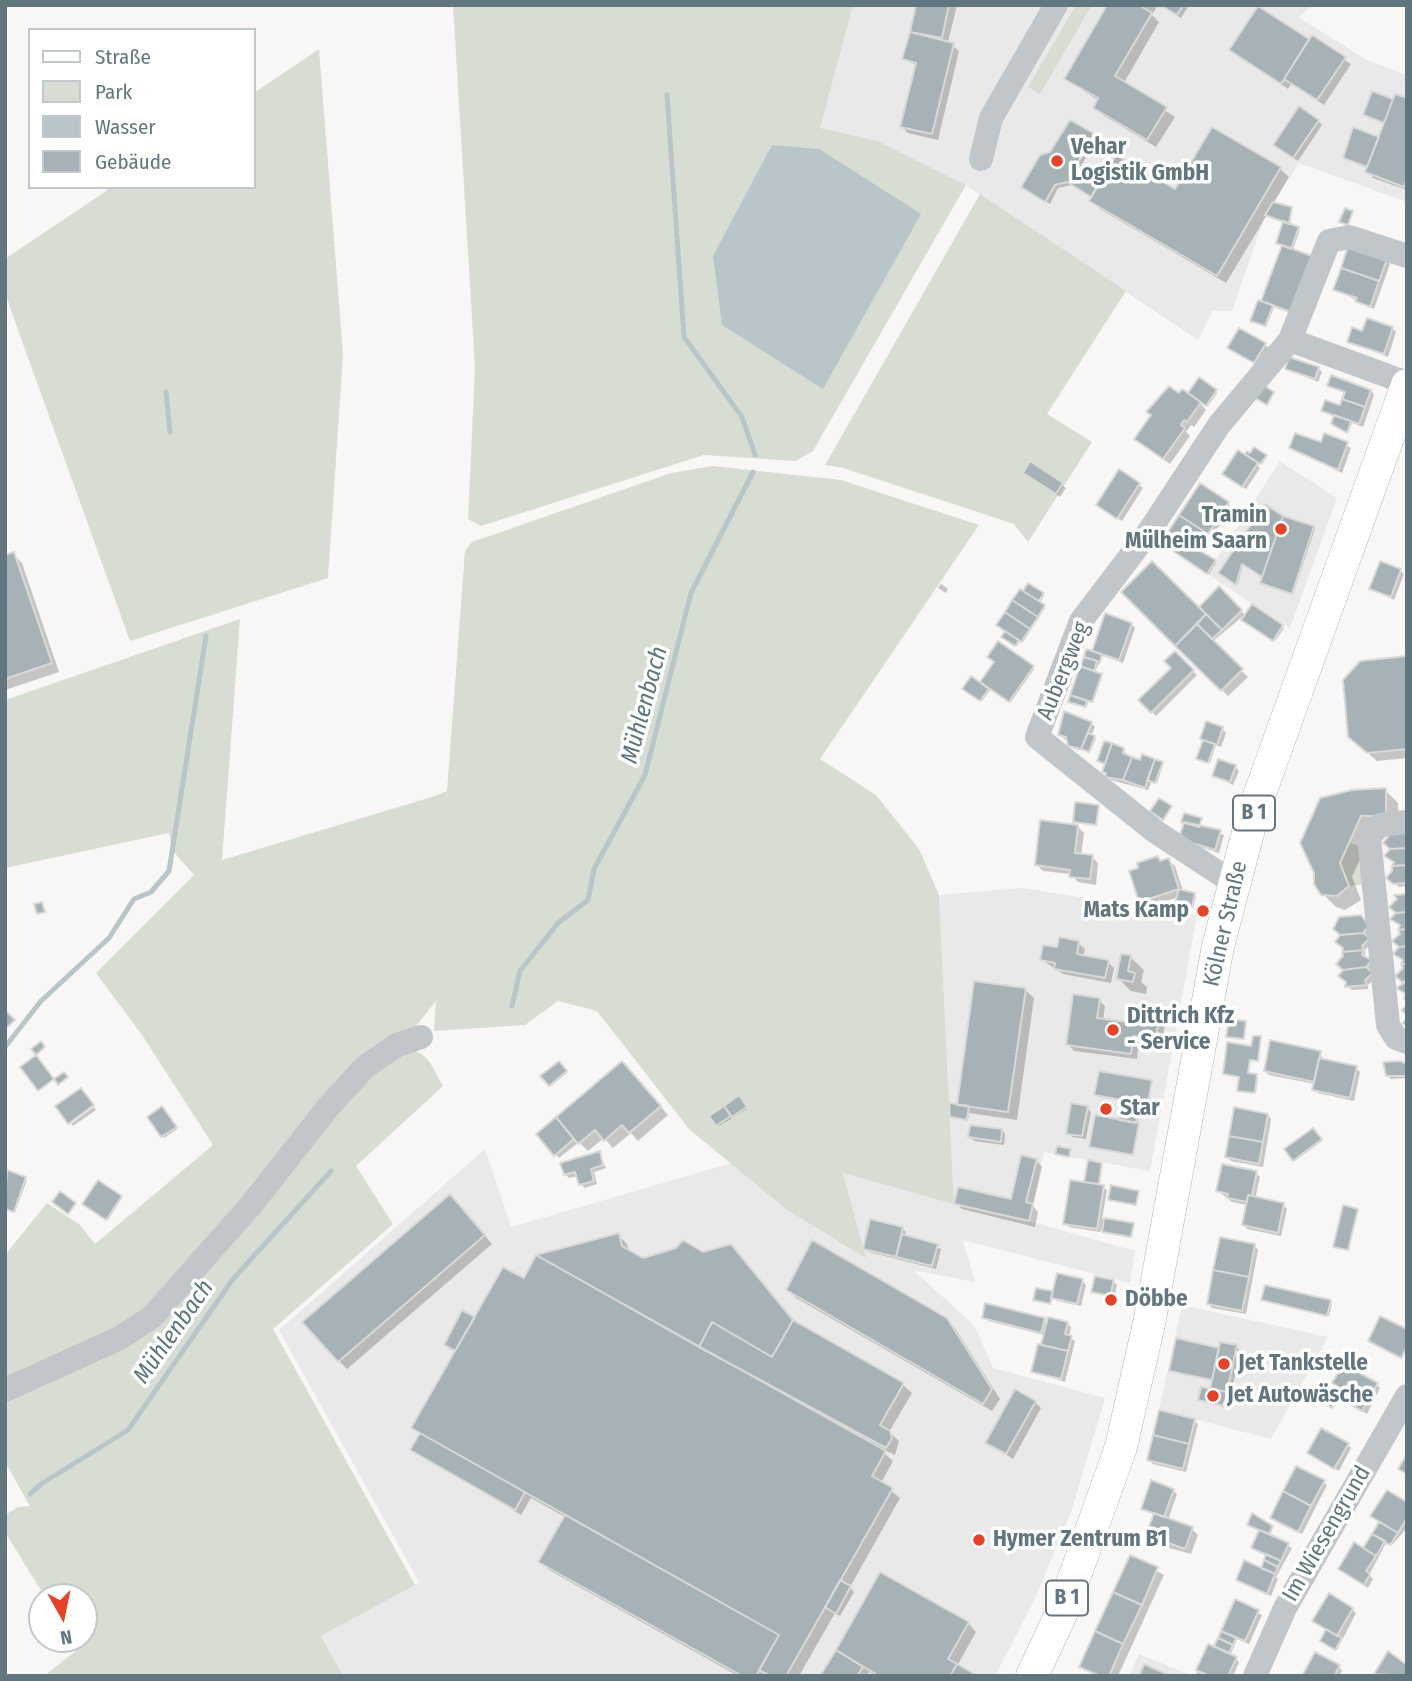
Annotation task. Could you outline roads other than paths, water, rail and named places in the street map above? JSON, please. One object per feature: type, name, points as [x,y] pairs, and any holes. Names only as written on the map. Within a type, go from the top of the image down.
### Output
[{"type":"main road","name":"Kölner Straße","points":[[1032,1676],[1062,1612],[1121,1447],[1150,1319],[1213,971],[1254,810],[1407,384]]},
{"type":"street","points":[[981,159],[991,118],[1056,5]]},
{"type":"street","points":[[1407,256],[1349,237],[1329,241],[1290,340],[1407,384]]},
{"type":"street","name":"Aubergweg","points":[[1234,883],[1156,831],[1037,737],[1081,621],[1148,533],[1219,425],[1290,340]]},
{"type":"street","points":[[1407,822],[1380,825],[1373,829],[1368,837],[1388,1025],[1396,1038],[1407,1042]]},
{"type":"street","points":[[5,1390],[120,1338],[152,1317],[252,1204],[330,1106],[366,1066],[397,1045],[421,1037]]},
{"type":"street","name":"Im Wiesengrund","points":[[1255,1676],[1284,1608],[1407,1396]]},
{"type":"water","points":[[772,145],[819,149],[921,214],[823,389],[722,325],[713,256]]},
{"type":"waterway","name":"Mühlenbach","points":[[667,95],[684,337],[742,417],[755,455]]},
{"type":"waterway","points":[[166,392],[170,432]]},
{"type":"waterway","name":"Mühlenbach","points":[[512,1006],[520,971],[558,923],[588,900],[594,869],[645,775],[691,593],[753,472]]},
{"type":"waterway","points":[[5,1047],[41,1001],[109,938],[134,899],[151,892],[169,871],[206,636]]},
{"type":"waterway","name":"Mühlenbach","points":[[30,1494],[41,1484],[128,1430],[233,1279],[331,1171]]},
{"type":"place","name":"Vehar Logistik GmbH","points":[[1057,161]]},
{"type":"place","name":"Tramin Mülheim Saarn","points":[[1281,529]]},
{"type":"place","name":"Mats Kamp","points":[[1203,911]]},
{"type":"place","name":"Dittrich Kfz - Service","points":[[1113,1030]]},
{"type":"place","name":"Star","points":[[1106,1109]]},
{"type":"place","name":"Döbbe","points":[[1111,1300]]},
{"type":"place","name":"Jet Tankstelle","points":[[1224,1364]]},
{"type":"place","name":"Jet Autowäsche","points":[[1213,1396]]},
{"type":"place","name":"Hymer Zentrum B1","points":[[979,1540]]}]
